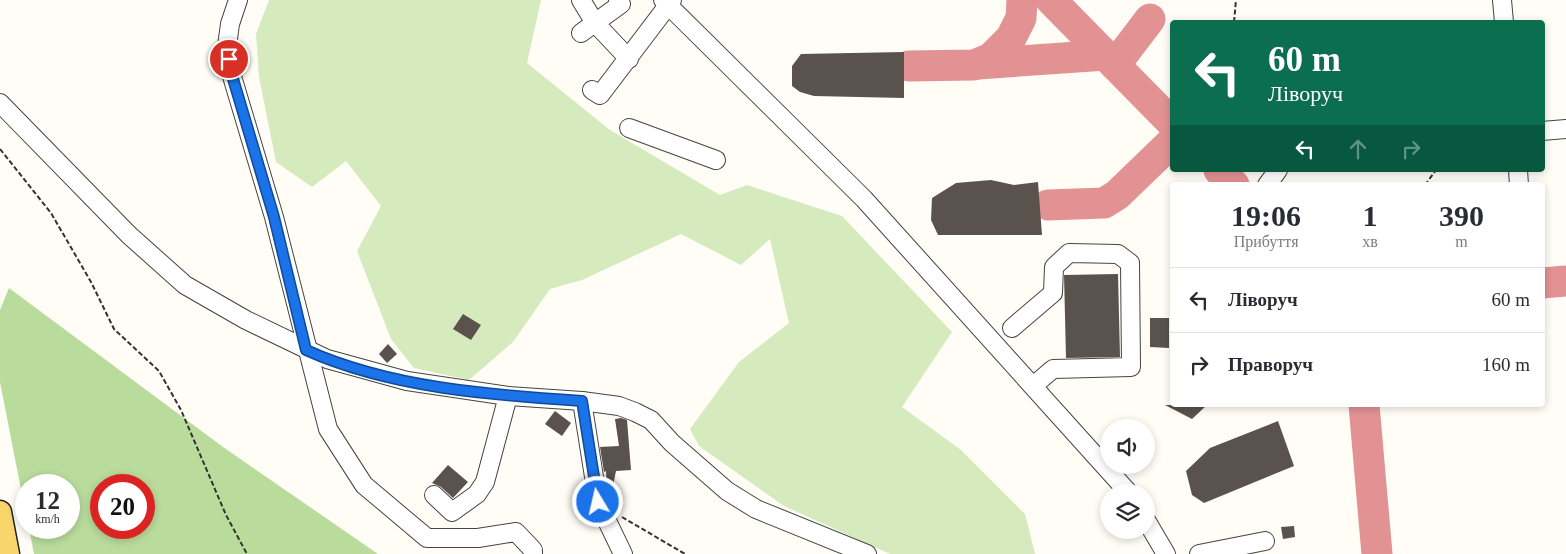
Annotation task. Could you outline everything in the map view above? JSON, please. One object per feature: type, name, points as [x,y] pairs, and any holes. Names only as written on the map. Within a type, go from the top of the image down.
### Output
[{"type":"main road","points":[[0,512],[8,554]]},
{"type":"lane","points":[[238,0],[230,24],[227,46],[231,72],[274,217],[306,350],[328,430],[364,485],[427,538],[478,538],[516,532],[533,550],[533,554]]},
{"type":"lane","points":[[581,0],[588,28],[629,59]]},
{"type":"lane","points":[[588,28],[621,4],[618,0]]},
{"type":"lane","points":[[1502,0],[1504,20]]},
{"type":"lane","points":[[592,90],[600,96],[629,59],[668,2],[864,198],[1121,484]]},
{"type":"lane","points":[[0,103],[129,235],[185,285],[246,320],[327,359],[408,381],[508,396],[582,401],[618,406],[651,420],[672,442],[727,491],[756,509],[867,554]]},
{"type":"lane","points":[[629,128],[716,160]]},
{"type":"lane","points":[[1545,131],[1566,129]]},
{"type":"lane","points":[[1012,328],[1054,293],[1054,267],[1069,253],[1118,254],[1130,263],[1131,367],[1053,369],[1033,386]]},
{"type":"lane","points":[[434,495],[452,512],[477,494],[486,482],[508,396]]},
{"type":"lane","points":[[582,401],[598,502],[623,554]]},
{"type":"lane","points":[[1155,535],[1166,554]]},
{"type":"lane","points":[[1199,554],[1265,541]]},
{"type":"path","points":[[1234,20],[1236,0]]},
{"type":"path","points":[[0,149],[51,213],[91,282],[114,329],[159,371],[181,410],[226,515],[246,554]]},
{"type":"path","points":[[605,518],[624,517],[684,554]]},
{"type":"green space","points":[[269,0],[541,0],[527,63],[610,130],[720,195],[747,185],[842,216],[952,332],[902,407],[961,450],[1025,514],[1035,554],[890,554],[784,506],[699,446],[690,429],[739,362],[789,323],[770,239],[741,265],[681,234],[582,280],[550,289],[513,342],[469,380],[414,368],[391,339],[357,251],[381,206],[346,161],[312,187],[276,162],[259,77],[256,34]]},
{"type":"green space","points":[[9,288],[223,447],[378,554],[34,554],[31,539],[80,539],[80,474],[18,474],[0,382],[0,310]]},
{"type":"building","points":[[904,52],[904,98],[814,96],[800,92],[792,86],[792,66],[801,54]]},
{"type":"building","points":[[991,180],[1014,185],[1038,182],[1042,235],[938,235],[931,220],[932,198],[956,183]]},
{"type":"building","points":[[1118,274],[1120,357],[1066,358],[1064,275]]},
{"type":"building","points":[[463,314],[481,325],[471,340],[453,329]]},
{"type":"building","points":[[1150,318],[1169,318],[1169,348],[1150,347]]},
{"type":"building","points":[[388,344],[397,354],[387,363],[379,354]]},
{"type":"building","points":[[1165,405],[1170,405],[1170,407],[1205,407],[1192,419]]},
{"type":"building","points":[[555,411],[571,423],[562,436],[545,424]]},
{"type":"building","points":[[615,419],[627,420],[631,470],[616,471],[611,495],[607,494],[606,471],[604,472],[600,447],[619,446]]},
{"type":"building","points":[[1278,421],[1294,466],[1204,503],[1192,495],[1186,471],[1210,448]]},
{"type":"building","points":[[448,465],[468,482],[453,498],[441,487],[432,483]]},
{"type":"building","points":[[1294,526],[1295,537],[1283,539],[1281,527]]},
{"type":"taxiway","points":[[909,66],[974,65],[991,58],[1011,38],[1021,18],[1022,0]]},
{"type":"taxiway","points":[[1051,0],[1170,121]]},
{"type":"taxiway","points":[[1115,65],[1150,19]]},
{"type":"taxiway","points":[[978,64],[1106,55]]},
{"type":"taxiway","points":[[1048,205],[1104,203],[1117,195],[1170,144]]},
{"type":"taxiway","points":[[1221,172],[1231,182]]},
{"type":"taxiway","points":[[1545,283],[1566,281]]},
{"type":"taxiway","points":[[1364,407],[1377,554]]},
{"type":"route","points":[[229,59],[231,72],[274,217],[306,350],[327,359],[408,381],[508,396],[582,401],[598,502]]}]
